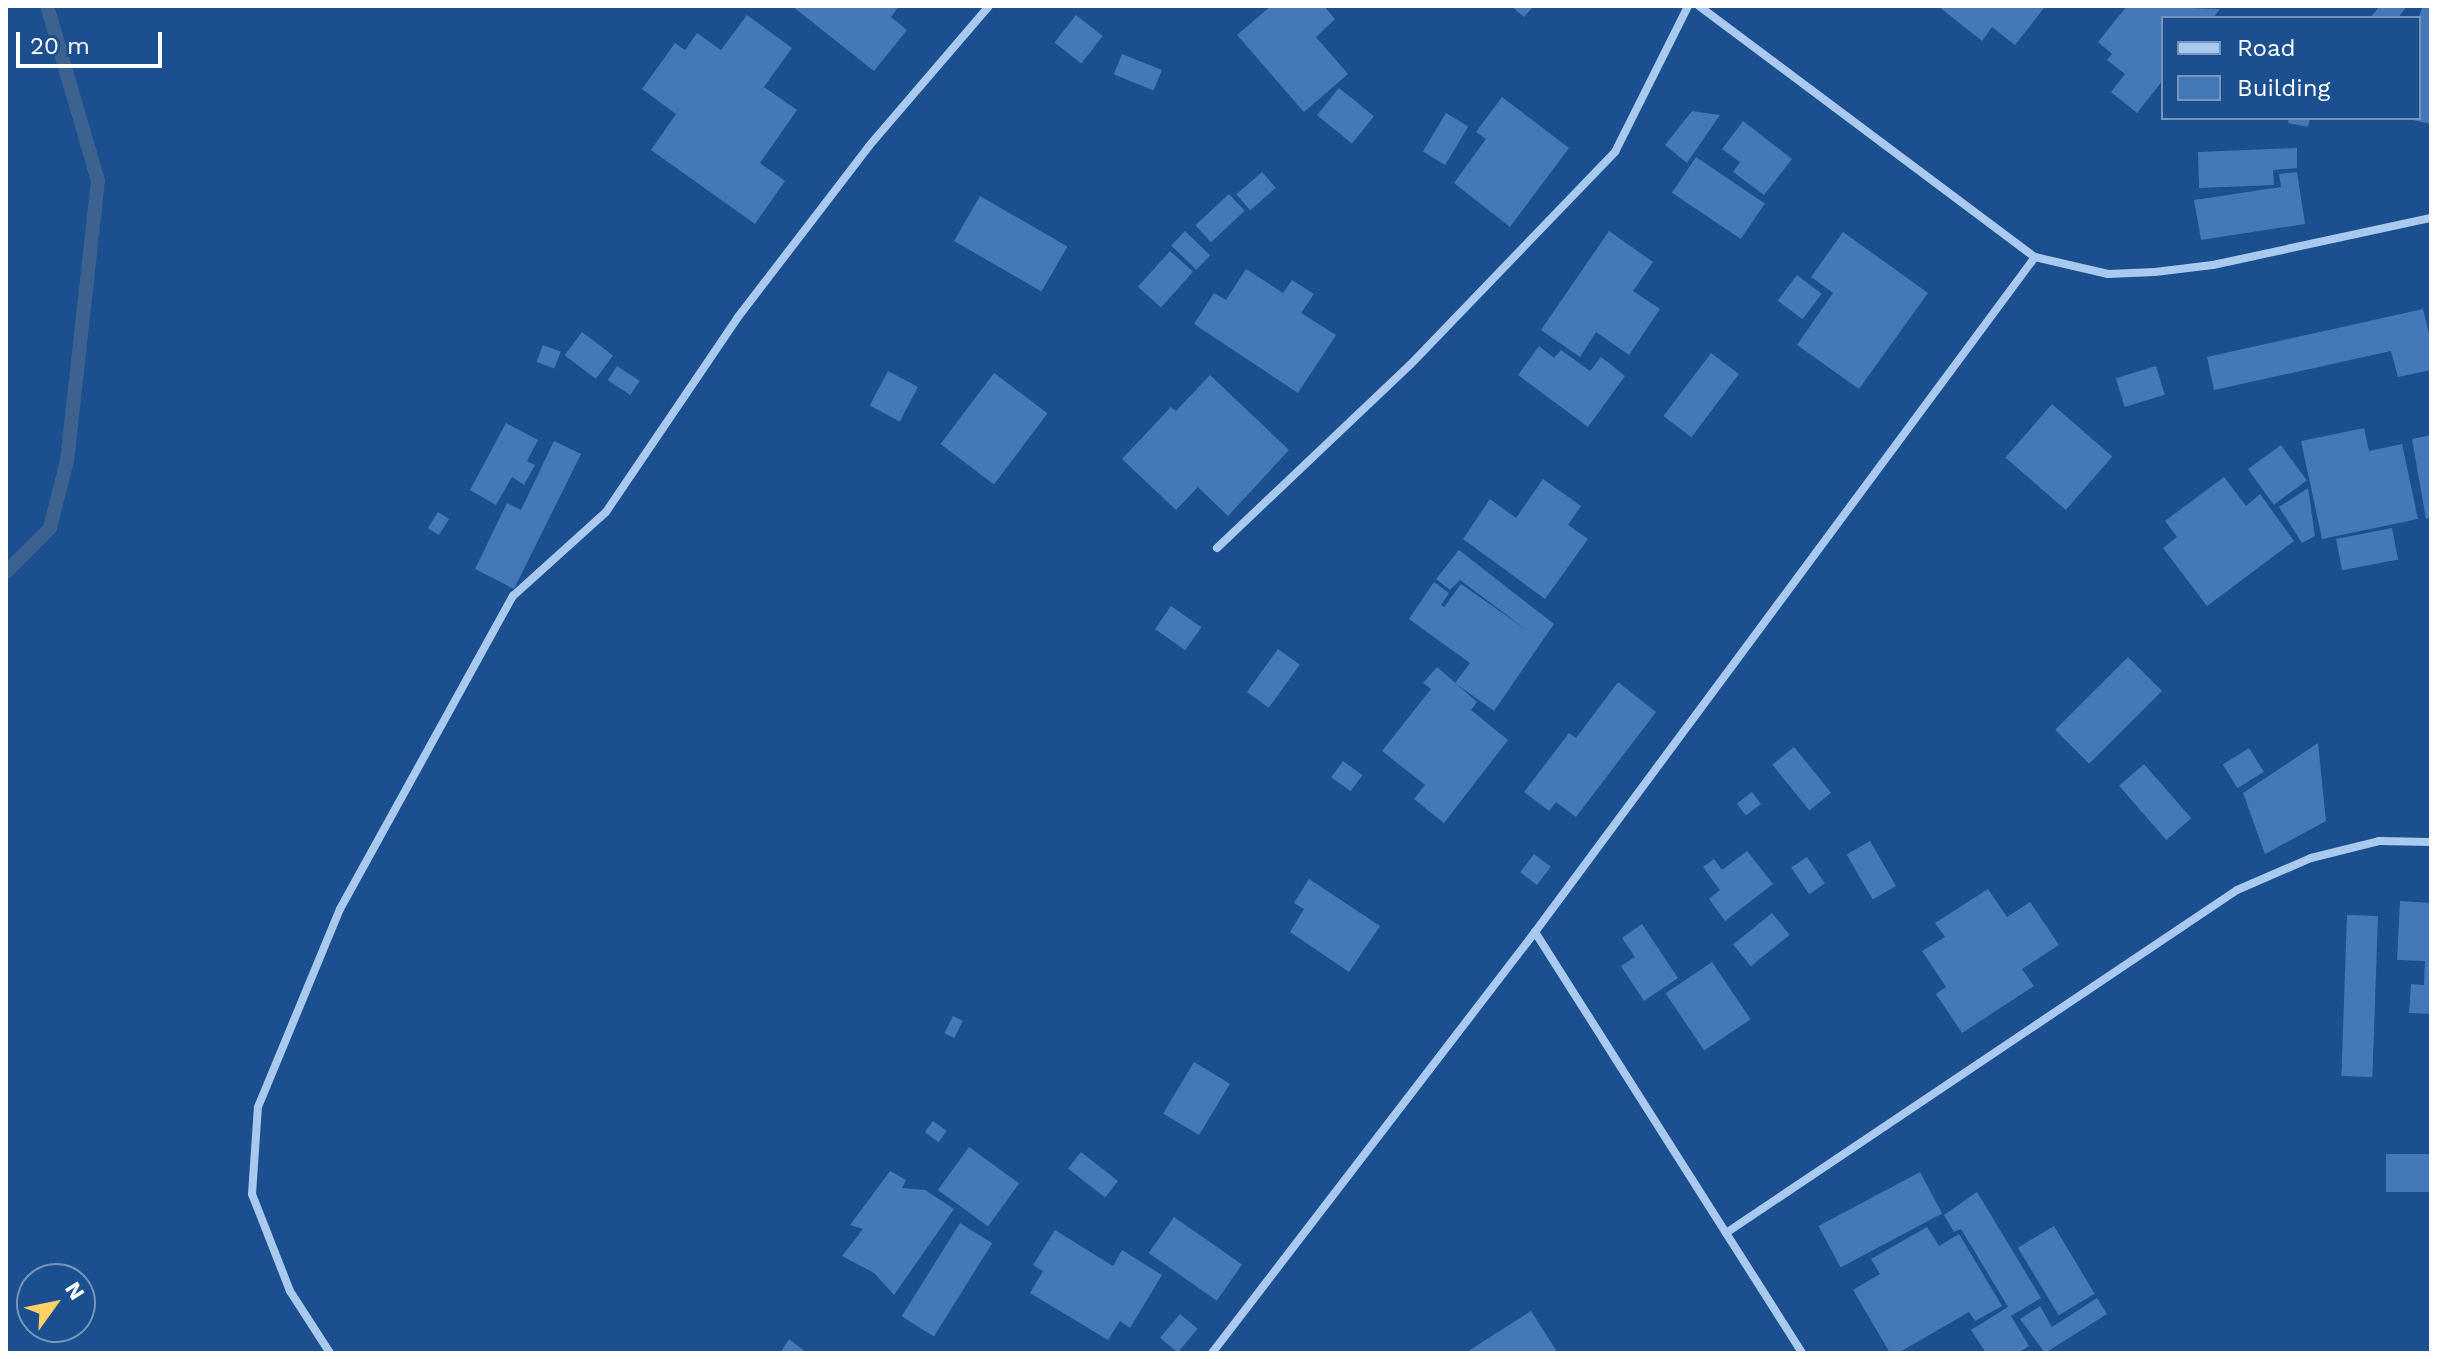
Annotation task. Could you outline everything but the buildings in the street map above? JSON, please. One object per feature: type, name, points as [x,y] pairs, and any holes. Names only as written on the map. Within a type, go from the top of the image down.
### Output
[{"type":"street","points":[[330,1353],[290,1291],[252,1194],[258,1107],[340,909],[513,596],[606,512],[738,317],[869,146],[989,6]]},
{"type":"street","points":[[1217,548],[1410,365],[1615,152],[1688,6]]},
{"type":"street","points":[[1699,6],[2035,257],[2108,274],[2155,272],[2213,265],[2431,218]]},
{"type":"street","points":[[1212,1353],[1535,932],[2035,257]]},
{"type":"street","points":[[1726,1233],[2237,890],[2311,858],[2379,841],[2431,842]]},
{"type":"street","points":[[1535,932],[1802,1353]]},
{"type":"waterway","points":[[6,572],[50,528],[67,461],[98,181],[47,6]]}]
